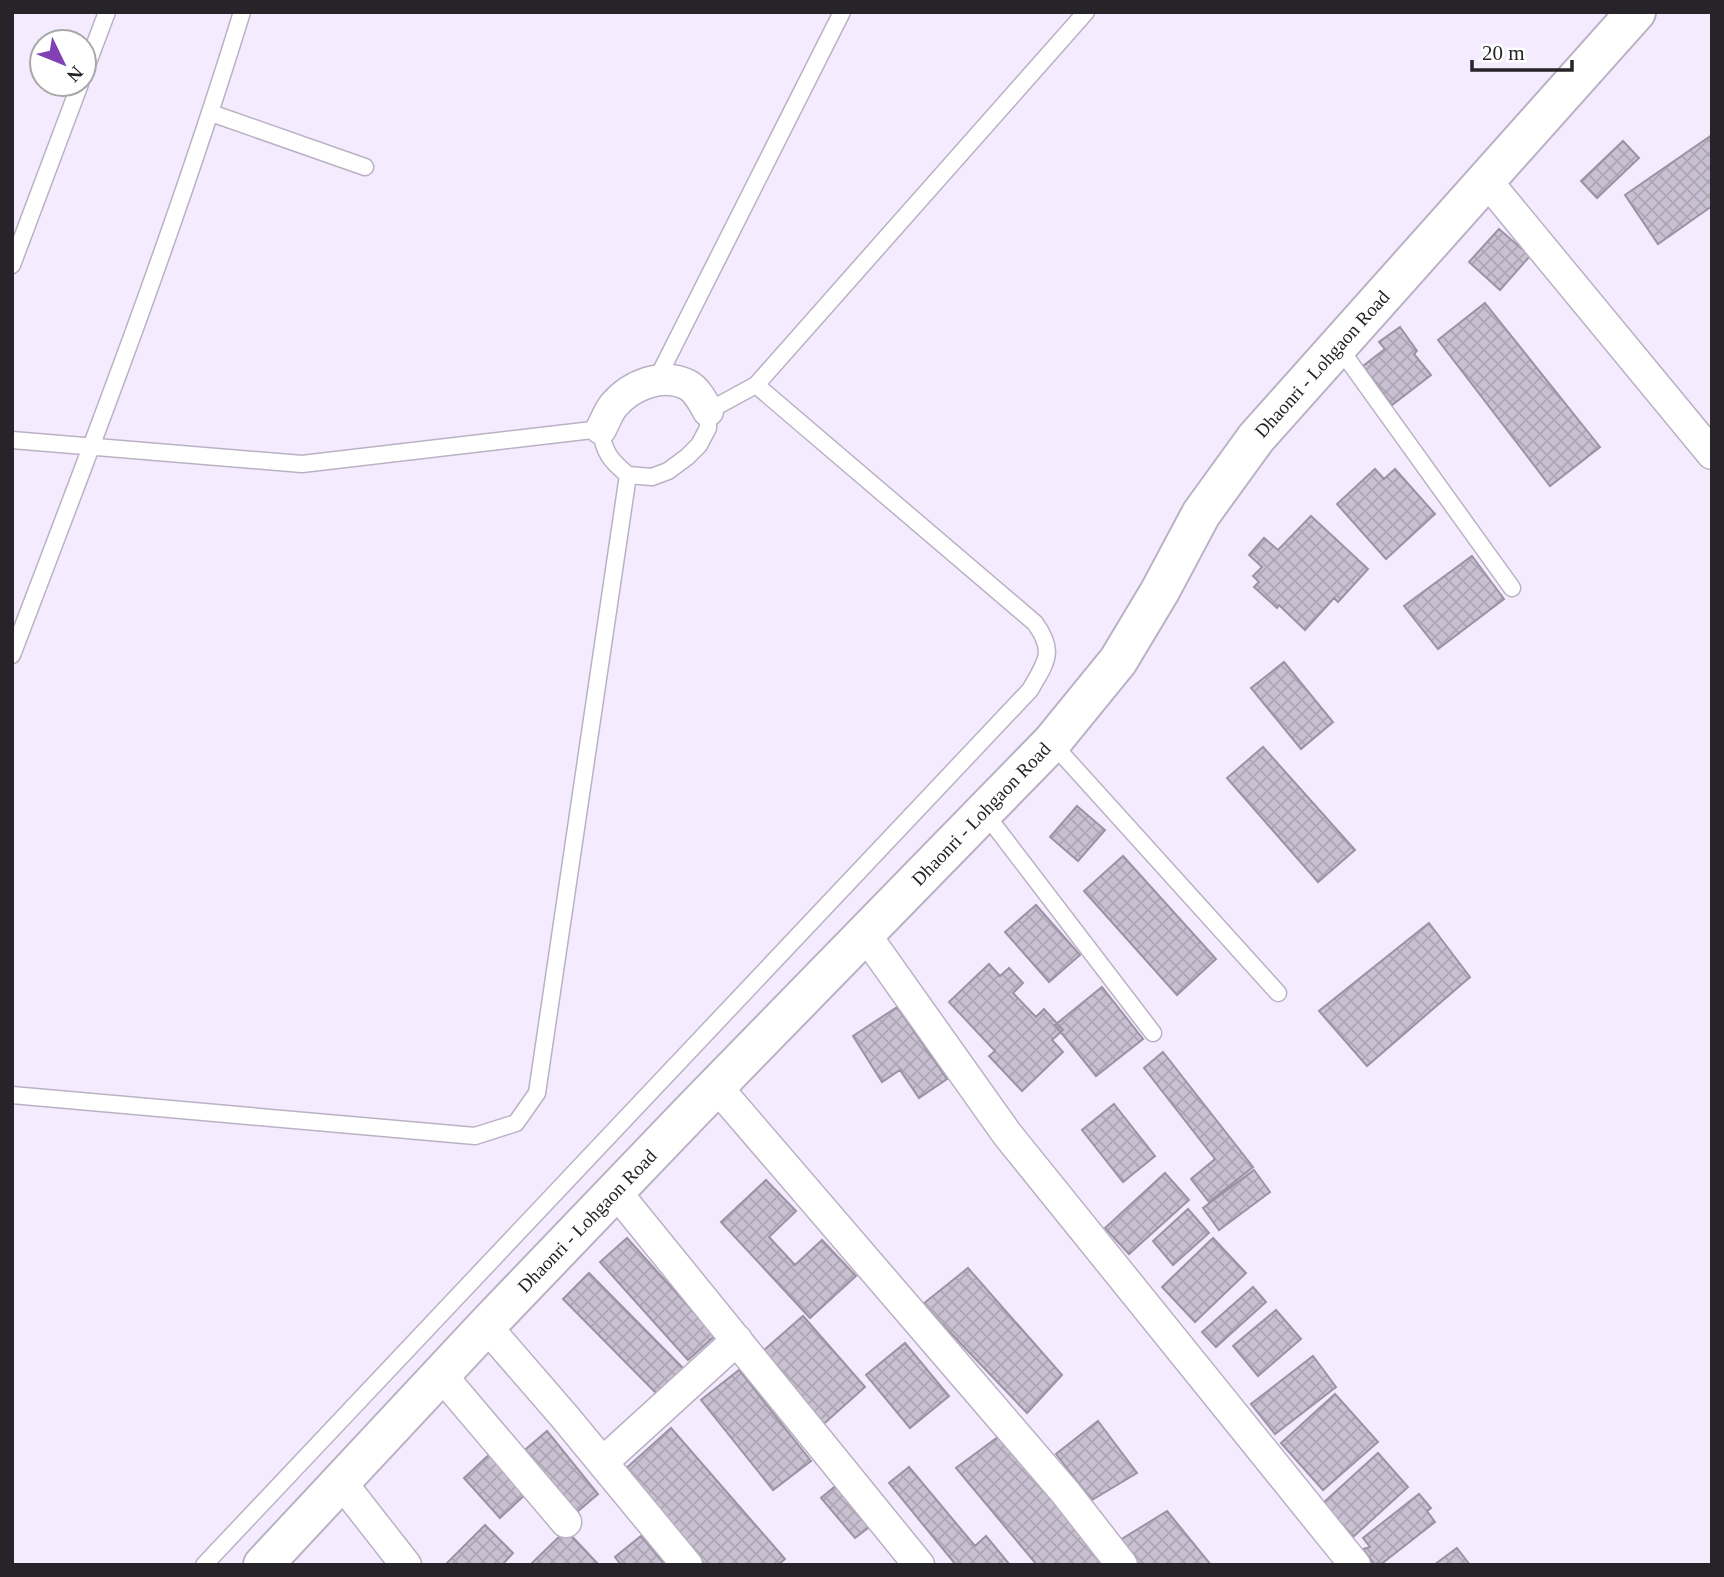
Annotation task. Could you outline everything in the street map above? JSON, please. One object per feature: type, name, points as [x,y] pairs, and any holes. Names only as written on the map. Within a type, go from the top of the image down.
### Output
[{"type":"main road","name":"Dhaonri - Lohgaon Road","points":[[263,1565],[486,1326],[716,1086],[1052,742],[1118,661],[1202,514],[1255,439],[1636,12]]},
{"type":"street","points":[[1486,180],[1712,454]]},
{"type":"street","points":[[601,429],[613,405],[640,385],[657,379],[689,386],[701,398],[708,411]]},
{"type":"street","points":[[865,934],[1007,1134],[1355,1565]]},
{"type":"street","points":[[716,1086],[1065,1492],[1122,1565]]},
{"type":"street","points":[[616,1192],[919,1565]]},
{"type":"street","points":[[486,1326],[687,1565]]},
{"type":"street","points":[[603,1462],[737,1340]]},
{"type":"street","points":[[442,1376],[566,1522]]},
{"type":"street","points":[[341,1482],[406,1565]]},
{"type":"lane","points":[[98,36],[107,12]]},
{"type":"lane","points":[[12,655],[92,446],[211,113],[242,12]]},
{"type":"lane","points":[[657,379],[842,12]]},
{"type":"lane","points":[[12,440],[302,464],[601,429],[602,446],[610,460],[628,475],[652,477],[668,471],[699,445],[708,428],[708,411],[756,385],[1086,12]]},
{"type":"lane","points":[[12,265],[75,98]]},
{"type":"lane","points":[[211,113],[365,167]]},
{"type":"lane","points":[[1338,346],[1512,588]]},
{"type":"lane","points":[[204,1565],[1030,690],[1046,662],[1047,639],[1035,623],[756,385]]},
{"type":"lane","points":[[12,1095],[475,1136],[516,1123],[537,1093],[628,475]]},
{"type":"lane","points":[[1052,742],[1278,993]]},
{"type":"lane","points":[[984,812],[1153,1033]]},
{"type":"building","points":[[1712,135],[1712,206],[1658,244],[1625,195]]},
{"type":"building","points":[[1623,141],[1639,158],[1597,198],[1581,181]]},
{"type":"building","points":[[1499,229],[1530,256],[1500,290],[1469,262]]},
{"type":"building","points":[[1485,303],[1600,447],[1550,486],[1438,340]]},
{"type":"building","points":[[1400,327],[1417,351],[1414,354],[1431,375],[1392,405],[1363,366],[1385,349],[1379,342]]},
{"type":"building","points":[[1375,469],[1384,479],[1395,469],[1435,514],[1386,559],[1337,504]]},
{"type":"building","points":[[1311,516],[1368,569],[1338,602],[1334,598],[1305,630],[1279,605],[1277,608],[1254,587],[1259,582],[1253,576],[1262,567],[1249,555],[1264,538],[1278,550]]},
{"type":"building","points":[[1472,556],[1504,599],[1438,649],[1404,606]]},
{"type":"building","points":[[1284,662],[1333,722],[1301,749],[1251,688]]},
{"type":"building","points":[[1263,747],[1355,850],[1318,882],[1227,778]]},
{"type":"building","points":[[1077,806],[1105,830],[1078,861],[1050,837]]},
{"type":"building","points":[[1123,856],[1216,959],[1177,995],[1084,891]]},
{"type":"building","points":[[1036,905],[1080,955],[1049,982],[1005,932]]},
{"type":"building","points":[[1429,923],[1470,977],[1367,1066],[1319,1011]]},
{"type":"building","points":[[989,964],[1000,976],[1009,968],[1023,983],[1013,993],[1036,1017],[1044,1009],[1063,1030],[1052,1040],[1063,1052],[1022,1091],[989,1056],[995,1051],[949,1002]]},
{"type":"building","points":[[1102,987],[1143,1039],[1096,1076],[1055,1025]]},
{"type":"building","points":[[897,1007],[947,1079],[919,1098],[900,1070],[882,1082],[853,1036]]},
{"type":"building","points":[[1163,1052],[1253,1167],[1209,1202],[1191,1179],[1215,1159],[1144,1068]]},
{"type":"building","points":[[1114,1104],[1155,1156],[1123,1182],[1082,1130]]},
{"type":"building","points":[[1254,1170],[1270,1192],[1219,1230],[1203,1208]]},
{"type":"building","points":[[1165,1173],[1189,1200],[1129,1254],[1105,1228]]},
{"type":"building","points":[[766,1180],[796,1211],[769,1237],[795,1265],[822,1240],[856,1276],[810,1318],[721,1222]]},
{"type":"building","points":[[1188,1209],[1209,1233],[1173,1265],[1153,1241]]},
{"type":"building","points":[[627,1238],[715,1336],[688,1360],[600,1262]]},
{"type":"building","points":[[1213,1238],[1246,1273],[1195,1322],[1162,1287]]},
{"type":"building","points":[[968,1268],[1062,1375],[1027,1413],[923,1304]]},
{"type":"building","points":[[589,1273],[686,1371],[660,1397],[563,1299]]},
{"type":"building","points":[[1253,1287],[1266,1302],[1216,1347],[1202,1332]]},
{"type":"building","points":[[1276,1310],[1301,1339],[1258,1376],[1233,1346]]},
{"type":"building","points":[[803,1316],[865,1387],[818,1429],[756,1357]]},
{"type":"building","points":[[905,1343],[949,1396],[910,1428],[866,1375]]},
{"type":"building","points":[[1313,1356],[1336,1387],[1275,1434],[1251,1404]]},
{"type":"building","points":[[739,1370],[811,1461],[773,1490],[701,1400]]},
{"type":"building","points":[[1335,1394],[1378,1442],[1323,1490],[1281,1443]]},
{"type":"building","points":[[1098,1421],[1137,1473],[1092,1500],[1056,1454]]},
{"type":"building","points":[[671,1428],[785,1559],[778,1565],[705,1565],[623,1471]]},
{"type":"building","points":[[547,1431],[598,1494],[570,1518],[519,1455]]},
{"type":"building","points":[[1002,1434],[1107,1565],[1037,1565],[956,1468]]},
{"type":"building","points":[[493,1451],[529,1491],[500,1518],[464,1478]]},
{"type":"building","points":[[1378,1453],[1408,1487],[1353,1537],[1323,1503]]},
{"type":"building","points":[[909,1467],[975,1546],[986,1536],[1010,1565],[956,1565],[889,1483]]},
{"type":"building","points":[[838,1484],[872,1525],[855,1538],[821,1498]]},
{"type":"building","points":[[1419,1494],[1431,1508],[1427,1511],[1435,1522],[1380,1565],[1375,1565],[1363,1549],[1370,1547],[1363,1538]]},
{"type":"building","points":[[1167,1511],[1211,1565],[1137,1565],[1117,1542]]},
{"type":"building","points":[[485,1525],[513,1553],[502,1565],[445,1565]]},
{"type":"building","points":[[566,1530],[599,1565],[530,1565]]},
{"type":"building","points":[[641,1536],[665,1565],[621,1565],[615,1557]]},
{"type":"building","points":[[1457,1548],[1470,1565],[1434,1565]]}]
